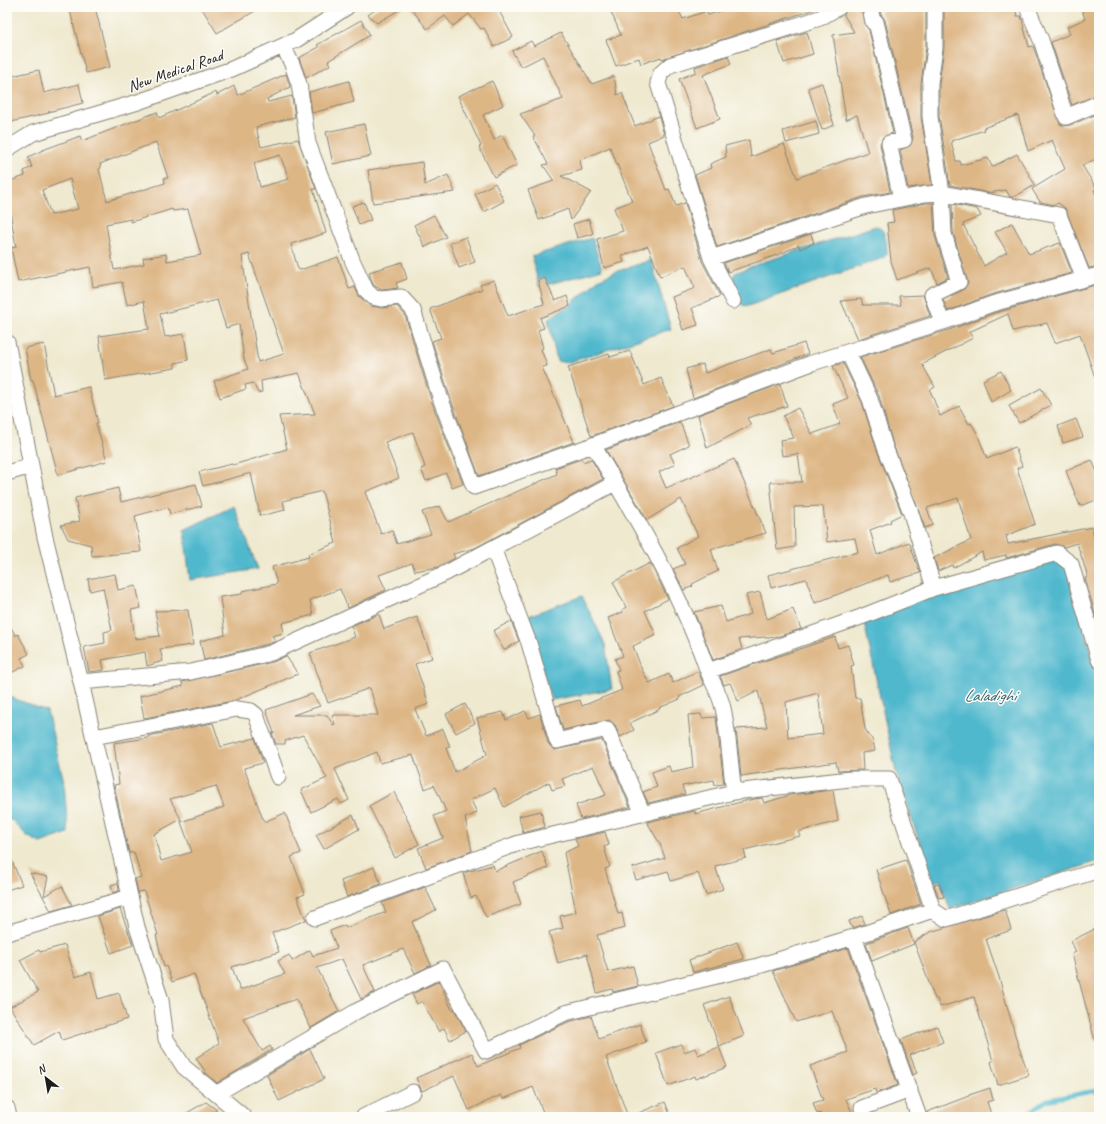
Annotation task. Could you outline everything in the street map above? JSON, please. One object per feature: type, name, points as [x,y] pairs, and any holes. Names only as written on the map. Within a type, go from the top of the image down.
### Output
[{"type":"street","name":"New Medical Road","points":[[7,150],[33,133],[173,91],[232,69],[283,46],[332,18],[347,7]]},
{"type":"street","points":[[733,301],[711,258],[658,83],[661,73],[670,65],[820,18],[840,7]]},
{"type":"street","points":[[870,7],[873,22],[876,22],[904,140],[889,143],[901,199]]},
{"type":"street","points":[[935,7],[935,48],[931,77],[930,117],[942,192],[944,234],[959,282],[932,295],[942,322]]},
{"type":"street","points":[[1028,7],[1041,40],[1066,117],[1099,103]]},
{"type":"street","points":[[283,46],[292,64],[299,84],[308,143],[353,262],[366,290],[373,297],[381,299],[401,297],[413,310],[441,400],[474,487],[592,445],[812,363],[942,322],[992,304],[1099,275]]},
{"type":"street","points":[[711,258],[866,206],[942,192],[1059,215],[1084,279]]},
{"type":"street","points":[[7,342],[45,537],[94,737],[136,927],[161,1000],[166,1039],[184,1067],[244,1117]]},
{"type":"street","points":[[848,352],[870,400],[885,447],[910,510],[934,588]]},
{"type":"street","points":[[592,445],[615,483],[675,591],[695,633],[723,708],[734,792]]},
{"type":"street","points":[[7,473],[31,466]]},
{"type":"street","points":[[81,682],[191,672],[271,653],[446,573],[615,483]]},
{"type":"street","points":[[493,548],[529,643],[557,741],[606,729],[643,814]]},
{"type":"street","points":[[708,671],[862,617],[934,588],[1057,553],[1071,564],[1099,660]]},
{"type":"street","points":[[94,737],[237,709],[245,710],[256,715],[278,777]]},
{"type":"street","points":[[315,918],[519,843],[734,792],[850,780],[888,779],[933,910],[946,919],[1099,870]]},
{"type":"street","points":[[7,932],[130,897]]},
{"type":"street","points":[[216,1094],[358,1010],[444,969],[486,1051],[565,1013],[758,966],[854,937],[933,910]]},
{"type":"street","points":[[854,937],[919,1117]]},
{"type":"street","points":[[862,1108],[910,1090]]},
{"type":"street","points":[[363,1117],[413,1092]]},
{"type":"street","points":[[7,1108],[9,1117]]},
{"type":"water","points":[[876,226],[879,227],[884,233],[887,246],[887,254],[883,258],[748,306],[742,305],[733,277],[735,273],[760,263]]},
{"type":"water","points":[[592,238],[602,269],[539,287],[532,256]]},
{"type":"water","points":[[651,260],[671,329],[567,363],[557,361],[548,319],[571,304],[598,280],[615,272]]},
{"type":"water","points":[[234,506],[258,569],[190,580],[184,530]]},
{"type":"water","name":"Laladighi","points":[[1055,559],[1067,567],[1099,681],[1099,861],[950,909],[940,880],[933,883],[896,772],[864,622],[938,592]]},
{"type":"water","points":[[582,596],[605,644],[612,689],[551,700],[528,616]]},
{"type":"water","points":[[7,696],[47,711],[64,782],[68,833],[40,843],[27,836],[12,820],[7,820]]},
{"type":"building","points":[[69,7],[95,7],[110,67],[86,73]]},
{"type":"building","points":[[201,7],[262,7],[217,33]]},
{"type":"building","points":[[379,7],[404,7],[377,23],[368,15]]},
{"type":"building","points":[[410,7],[497,7],[513,37],[494,47],[484,28],[481,29],[469,14],[453,26],[445,16],[427,29]]},
{"type":"building","points":[[622,7],[677,7],[683,19],[707,11],[708,15],[734,7],[821,7],[662,59],[661,57],[641,64],[639,58],[616,66],[606,40],[621,35],[611,12]]},
{"type":"building","points":[[848,7],[861,7],[864,24],[869,30],[893,133],[883,137],[880,144],[890,192],[863,197],[717,247],[695,175],[711,168],[710,164],[726,157],[725,146],[749,140],[751,157],[784,144],[797,178],[868,152],[857,115],[846,120],[833,35],[854,32],[844,15]]},
{"type":"building","points":[[879,7],[926,9],[926,47],[921,83],[921,117],[932,185],[908,188],[900,150],[910,146],[913,138],[885,20]]},
{"type":"building","points":[[1015,7],[1017,16],[1021,16],[1029,47],[1033,46],[1060,124],[1064,126],[1070,125],[1099,113],[1099,158],[1082,165],[1096,188],[1094,190],[1099,202],[1099,266],[1089,268],[1065,208],[1058,203],[1055,205],[1040,202],[1032,189],[1065,169],[1052,140],[1028,151],[1018,115],[983,128],[984,130],[951,141],[956,161],[960,161],[961,165],[988,158],[992,167],[1017,154],[1035,185],[1014,197],[1010,197],[1006,190],[989,193],[950,185],[939,116],[939,84],[944,48],[944,8]]},
{"type":"building","points":[[1081,7],[1099,7],[1099,94],[1072,105],[1051,42],[1070,34],[1067,27],[1085,19]]},
{"type":"building","points":[[361,20],[370,35],[328,61],[330,65],[306,78],[299,58],[319,47],[317,45]]},
{"type":"building","points":[[807,32],[813,54],[784,63],[777,41]]},
{"type":"building","points":[[561,33],[592,84],[614,76],[617,95],[622,93],[635,126],[659,116],[664,135],[648,142],[666,190],[669,189],[676,206],[685,203],[702,261],[720,296],[692,308],[698,325],[683,330],[672,297],[695,288],[685,266],[660,277],[648,246],[622,256],[624,262],[604,268],[597,239],[623,231],[614,208],[632,201],[610,147],[580,160],[582,170],[561,176],[591,192],[571,220],[568,209],[539,220],[528,190],[554,181],[543,165],[548,164],[533,136],[535,136],[520,114],[563,99],[543,56],[521,67],[512,51],[531,41],[534,46]]},
{"type":"building","points":[[728,56],[731,64],[703,75],[720,119],[697,128],[679,79],[696,72],[695,67]]},
{"type":"building","points":[[39,70],[44,93],[79,84],[83,103],[7,123],[7,77]]},
{"type":"building","points":[[286,74],[290,87],[267,99],[268,102],[292,96],[295,117],[256,127],[261,147],[298,139],[316,189],[313,189],[326,233],[291,244],[298,269],[300,270],[338,257],[349,289],[355,287],[359,296],[370,306],[382,308],[397,306],[405,315],[432,403],[463,484],[452,488],[446,473],[426,481],[421,469],[425,467],[413,432],[385,442],[399,478],[365,492],[381,534],[392,530],[397,544],[431,534],[422,512],[440,506],[448,522],[557,474],[555,468],[581,459],[583,462],[591,459],[603,479],[475,548],[453,554],[455,558],[438,567],[415,571],[412,563],[379,575],[386,590],[348,608],[340,589],[310,600],[313,615],[282,623],[284,633],[272,636],[276,641],[204,660],[200,641],[225,635],[220,597],[242,594],[242,591],[277,584],[272,567],[309,557],[308,554],[336,543],[322,491],[283,501],[285,510],[260,516],[251,473],[203,486],[199,472],[233,465],[287,449],[279,416],[315,414],[299,373],[261,381],[262,392],[258,393],[253,383],[245,385],[246,389],[220,398],[214,381],[248,369],[244,359],[239,324],[226,328],[217,300],[160,314],[165,337],[184,334],[188,360],[175,363],[175,368],[105,380],[99,336],[149,329],[144,301],[127,305],[122,282],[93,287],[90,267],[18,282],[11,248],[16,247],[7,194],[7,182],[25,176],[24,171],[32,167],[28,157],[80,136],[82,141],[157,112],[159,118],[216,92],[217,95],[234,86],[238,95]],"holes":[[[156,142],[168,178],[164,178],[165,183],[107,201],[99,169],[101,168],[100,164]],[[280,155],[289,179],[260,187],[254,163]],[[70,179],[78,209],[51,215],[42,190]],[[172,209],[173,211],[188,209],[201,255],[167,261],[166,254],[143,258],[144,264],[114,270],[106,224],[131,219],[131,222]],[[249,254],[284,354],[258,362],[242,256]]]},
{"type":"building","points":[[349,81],[354,102],[312,113],[309,92]]},
{"type":"building","points":[[492,81],[503,105],[483,115],[494,140],[502,135],[517,165],[494,177],[479,147],[481,146],[458,96]]},
{"type":"building","points":[[822,83],[834,125],[822,130],[808,88]]},
{"type":"building","points":[[816,121],[819,134],[786,143],[783,131]]},
{"type":"building","points":[[364,124],[371,156],[333,164],[326,132]]},
{"type":"building","points":[[422,162],[425,185],[448,175],[455,192],[373,203],[368,170]]},
{"type":"building","points":[[495,183],[504,201],[484,212],[475,194]]},
{"type":"building","points":[[364,202],[371,220],[359,225],[352,206]]},
{"type":"building","points":[[933,203],[935,236],[948,277],[937,283],[931,268],[897,280],[891,261],[887,223],[894,222],[892,210]]},
{"type":"building","points":[[952,204],[977,209],[981,216],[963,224],[984,266],[1007,252],[995,232],[1012,223],[1029,254],[1060,243],[1072,273],[990,295],[948,311],[943,300],[963,290],[968,283],[953,232]]},
{"type":"building","points":[[434,215],[446,237],[425,247],[414,225]]},
{"type":"building","points":[[589,219],[593,234],[577,238],[573,224]]},
{"type":"building","points":[[811,234],[814,243],[800,249],[799,245],[780,254],[728,272],[724,263]]},
{"type":"building","points":[[466,237],[475,262],[459,268],[450,243]]},
{"type":"building","points":[[402,262],[407,279],[396,283],[398,288],[382,290],[373,285],[369,272]]},
{"type":"building","points":[[545,278],[555,301],[567,296],[570,306],[540,318],[544,328],[538,330],[543,348],[541,349],[547,366],[542,367],[574,442],[479,476],[450,397],[432,341],[441,338],[430,309],[482,289],[480,285],[494,280],[508,316],[544,304],[538,280]]},
{"type":"building","points":[[1099,284],[1099,383],[1097,383],[1080,334],[1055,343],[1047,323],[1013,331],[1008,314],[969,332],[973,338],[922,364],[935,387],[930,390],[940,416],[959,406],[969,424],[971,423],[977,433],[987,459],[1015,447],[1022,466],[1017,468],[1035,524],[1006,536],[1008,544],[1092,527],[1094,537],[1099,536],[1099,628],[1085,578],[1088,577],[1077,543],[1064,547],[1055,544],[1006,558],[1006,555],[984,560],[982,552],[953,568],[952,565],[938,571],[934,558],[971,540],[958,498],[927,508],[933,525],[925,528],[893,444],[879,396],[860,357],[952,329],[995,313]]},
{"type":"building","points":[[923,295],[930,316],[858,339],[841,301],[861,299],[863,305],[901,305],[899,296]]},
{"type":"building","points":[[804,343],[808,354],[693,398],[686,369],[703,364],[705,373],[771,349],[773,353]]},
{"type":"building","points":[[44,344],[54,395],[89,387],[98,423],[96,423],[107,461],[58,475],[33,380],[31,380],[25,348]]},
{"type":"building","points":[[630,351],[644,385],[661,378],[673,406],[591,436],[568,367],[609,354],[610,357]]},
{"type":"building","points":[[843,363],[862,402],[877,450],[902,514],[890,520],[891,522],[870,530],[877,555],[909,542],[920,573],[890,582],[888,575],[815,603],[806,579],[771,588],[768,575],[858,552],[855,538],[827,542],[823,506],[794,507],[795,547],[777,550],[770,482],[802,482],[798,454],[782,456],[780,440],[794,438],[783,416],[798,408],[812,434],[840,424],[833,404],[848,398],[833,366]]},
{"type":"building","points":[[1001,371],[1011,390],[991,402],[983,380]]},
{"type":"building","points":[[780,384],[787,406],[747,418],[751,425],[707,448],[698,415]]},
{"type":"building","points":[[1041,388],[1051,405],[1019,423],[1009,406]]},
{"type":"building","points":[[1076,419],[1083,437],[1063,443],[1058,426]]},
{"type":"building","points":[[680,422],[689,445],[670,454],[675,464],[659,472],[666,488],[734,459],[766,533],[711,549],[718,571],[692,584],[693,586],[684,590],[673,569],[685,564],[677,548],[698,536],[681,499],[647,520],[606,450]]},
{"type":"building","points":[[1092,460],[1099,477],[1099,499],[1080,506],[1066,471]]},
{"type":"building","points":[[196,484],[202,506],[170,514],[168,507],[135,516],[141,552],[92,556],[91,545],[68,539],[61,525],[80,521],[75,498],[118,488],[121,502]]},
{"type":"building","points":[[650,563],[668,599],[645,611],[656,635],[633,646],[642,670],[649,683],[669,674],[673,683],[698,671],[704,685],[679,697],[680,699],[630,723],[634,730],[620,737],[615,725],[609,720],[563,730],[556,706],[580,700],[582,706],[622,690],[616,671],[619,670],[615,659],[623,656],[608,618],[623,612],[622,610],[626,607],[613,582]]},
{"type":"building","points":[[115,574],[118,590],[136,586],[141,608],[131,610],[135,639],[160,636],[155,611],[188,610],[193,645],[160,649],[163,661],[147,666],[145,652],[102,660],[104,670],[89,672],[84,647],[105,643],[104,632],[112,630],[103,588],[90,591],[88,579]]},
{"type":"building","points":[[760,592],[767,619],[793,609],[801,629],[780,636],[739,639],[742,649],[713,660],[694,612],[721,606],[726,622],[751,614],[746,595]]},
{"type":"building","points":[[379,614],[384,629],[417,617],[432,658],[415,664],[429,704],[415,709],[426,736],[443,729],[450,747],[446,748],[455,772],[487,755],[477,718],[503,712],[506,720],[525,711],[529,718],[540,714],[548,743],[554,750],[602,740],[630,807],[581,819],[576,805],[606,795],[593,766],[562,779],[565,786],[552,790],[549,782],[504,807],[495,788],[471,800],[477,813],[465,818],[472,851],[426,868],[418,848],[443,838],[434,816],[446,811],[434,785],[425,789],[413,755],[380,763],[377,752],[335,769],[349,800],[341,804],[338,799],[311,812],[301,790],[327,778],[303,735],[285,741],[285,744],[276,744],[266,710],[312,694],[320,706],[293,715],[327,715],[333,725],[335,724],[332,715],[378,715],[370,688],[328,703],[310,653],[355,637],[351,626]]},
{"type":"building","points":[[7,621],[16,636],[18,634],[29,654],[21,658],[25,666],[7,675]]},
{"type":"building","points":[[511,621],[519,641],[504,650],[493,631]]},
{"type":"building","points":[[835,637],[838,648],[848,645],[854,665],[851,666],[855,698],[860,698],[865,729],[873,741],[875,751],[862,753],[863,770],[838,771],[836,762],[741,776],[736,729],[767,727],[758,691],[738,701],[730,683],[724,685],[720,676]],"holes":[[[818,693],[823,734],[788,738],[786,702]]]},
{"type":"building","points":[[286,656],[298,674],[233,701],[144,718],[140,696],[183,686],[182,682],[273,662]]},
{"type":"building","points":[[465,704],[475,723],[456,733],[446,714]]},
{"type":"building","points":[[701,714],[702,718],[716,717],[724,784],[715,785],[714,780],[682,786],[685,794],[648,803],[643,792],[657,787],[652,772],[669,766],[671,772],[693,767],[688,715]]},
{"type":"building","points":[[213,723],[221,747],[255,738],[263,763],[244,768],[264,822],[285,813],[301,853],[291,857],[305,894],[297,897],[306,920],[272,933],[279,952],[232,967],[240,990],[285,974],[278,961],[289,955],[292,961],[310,950],[313,956],[337,948],[330,931],[345,925],[346,928],[386,912],[382,903],[425,887],[436,910],[412,922],[431,965],[415,973],[403,949],[363,965],[375,992],[361,999],[342,959],[317,968],[339,1011],[311,1028],[296,999],[243,1018],[262,1051],[270,1046],[272,1050],[217,1083],[207,1074],[196,1058],[219,1043],[194,974],[172,982],[166,966],[164,967],[156,935],[158,935],[144,891],[138,892],[135,879],[141,877],[134,852],[129,853],[114,785],[119,784],[114,743],[148,738],[148,736]],"holes":[[[216,786],[224,807],[181,822],[192,852],[161,861],[154,834],[181,819],[170,799]]]},
{"type":"building","points":[[833,790],[838,821],[798,832],[800,836],[744,850],[746,858],[715,866],[723,889],[706,895],[698,873],[671,881],[668,871],[636,880],[632,868],[665,858],[660,844],[647,822],[695,811],[695,814],[749,800],[762,798],[764,803],[790,795]]},
{"type":"building","points":[[394,792],[419,844],[395,858],[369,806]]},
{"type":"building","points":[[541,811],[545,827],[523,833],[519,816]]},
{"type":"building","points":[[353,815],[359,829],[324,849],[316,835]]},
{"type":"building","points":[[605,832],[609,845],[604,847],[610,867],[605,869],[618,914],[622,913],[625,928],[597,935],[608,972],[633,966],[638,986],[613,992],[612,989],[597,993],[587,954],[558,963],[549,932],[563,928],[560,916],[576,912],[564,853],[578,846],[575,839]]},
{"type":"building","points":[[7,849],[22,885],[7,890]]},
{"type":"building","points":[[542,851],[548,868],[513,882],[521,904],[486,917],[476,896],[471,898],[463,873],[493,865],[495,871]]},
{"type":"building","points":[[906,860],[921,904],[891,915],[876,870]]},
{"type":"building","points":[[374,867],[381,884],[347,897],[341,881]]},
{"type":"building","points":[[30,873],[48,877],[44,896],[62,886],[72,905],[51,911]]},
{"type":"building","points":[[118,883],[119,891],[113,893],[111,885]]},
{"type":"building","points":[[939,884],[944,897],[939,898],[934,885]]},
{"type":"building","points":[[120,909],[133,945],[111,953],[98,916]]},
{"type":"building","points":[[1005,910],[1011,930],[986,939],[999,977],[1017,1042],[1029,1075],[998,1085],[991,1062],[993,1061],[974,997],[940,1007],[937,999],[935,999],[914,942],[930,932]]},
{"type":"building","points":[[862,916],[865,924],[852,928],[849,921]]},
{"type":"building","points":[[1099,927],[1099,1040],[1095,1041],[1072,954],[1076,952],[1071,941]]},
{"type":"building","points":[[908,928],[914,944],[872,961],[866,943]]},
{"type":"building","points":[[737,942],[744,959],[693,972],[689,960]]},
{"type":"building","points":[[65,945],[75,977],[91,972],[98,999],[119,993],[127,1019],[62,1040],[59,1031],[34,1045],[10,1007],[38,992],[20,960],[39,950],[40,952]]},
{"type":"building","points":[[848,948],[898,1085],[876,1093],[875,1089],[846,1099],[854,1117],[822,1117],[820,1113],[817,1114],[813,1103],[823,1100],[810,1066],[848,1052],[832,1011],[796,1022],[773,971]]},
{"type":"building","points":[[439,981],[452,1010],[454,1009],[466,1031],[450,1040],[444,1028],[439,1032],[422,1001],[417,1004],[412,994]]},
{"type":"building","points":[[729,996],[744,1036],[719,1046],[704,1005]]},
{"type":"building","points":[[591,1016],[599,1039],[640,1024],[646,1042],[606,1057],[628,1117],[545,1117],[533,1087],[503,1099],[501,1095],[469,1110],[454,1076],[422,1091],[416,1078],[472,1053],[478,1066],[520,1048],[519,1045],[568,1022]]},
{"type":"building","points":[[937,1026],[943,1042],[910,1055],[917,1073],[913,1075],[901,1040]]},
{"type":"building","points":[[681,1044],[684,1052],[695,1048],[698,1055],[719,1047],[727,1067],[696,1079],[695,1076],[668,1086],[656,1053]]},
{"type":"building","points":[[310,1049],[324,1079],[279,1101],[267,1075]]},
{"type":"building","points":[[990,1088],[993,1100],[987,1102],[992,1117],[928,1117],[927,1112]]},
{"type":"building","points":[[206,1102],[217,1110],[204,1117],[180,1117]]},
{"type":"building","points":[[665,1102],[671,1117],[629,1117]]},
{"type":"waterway","points":[[1023,1117],[1047,1100],[1099,1090]]}]
